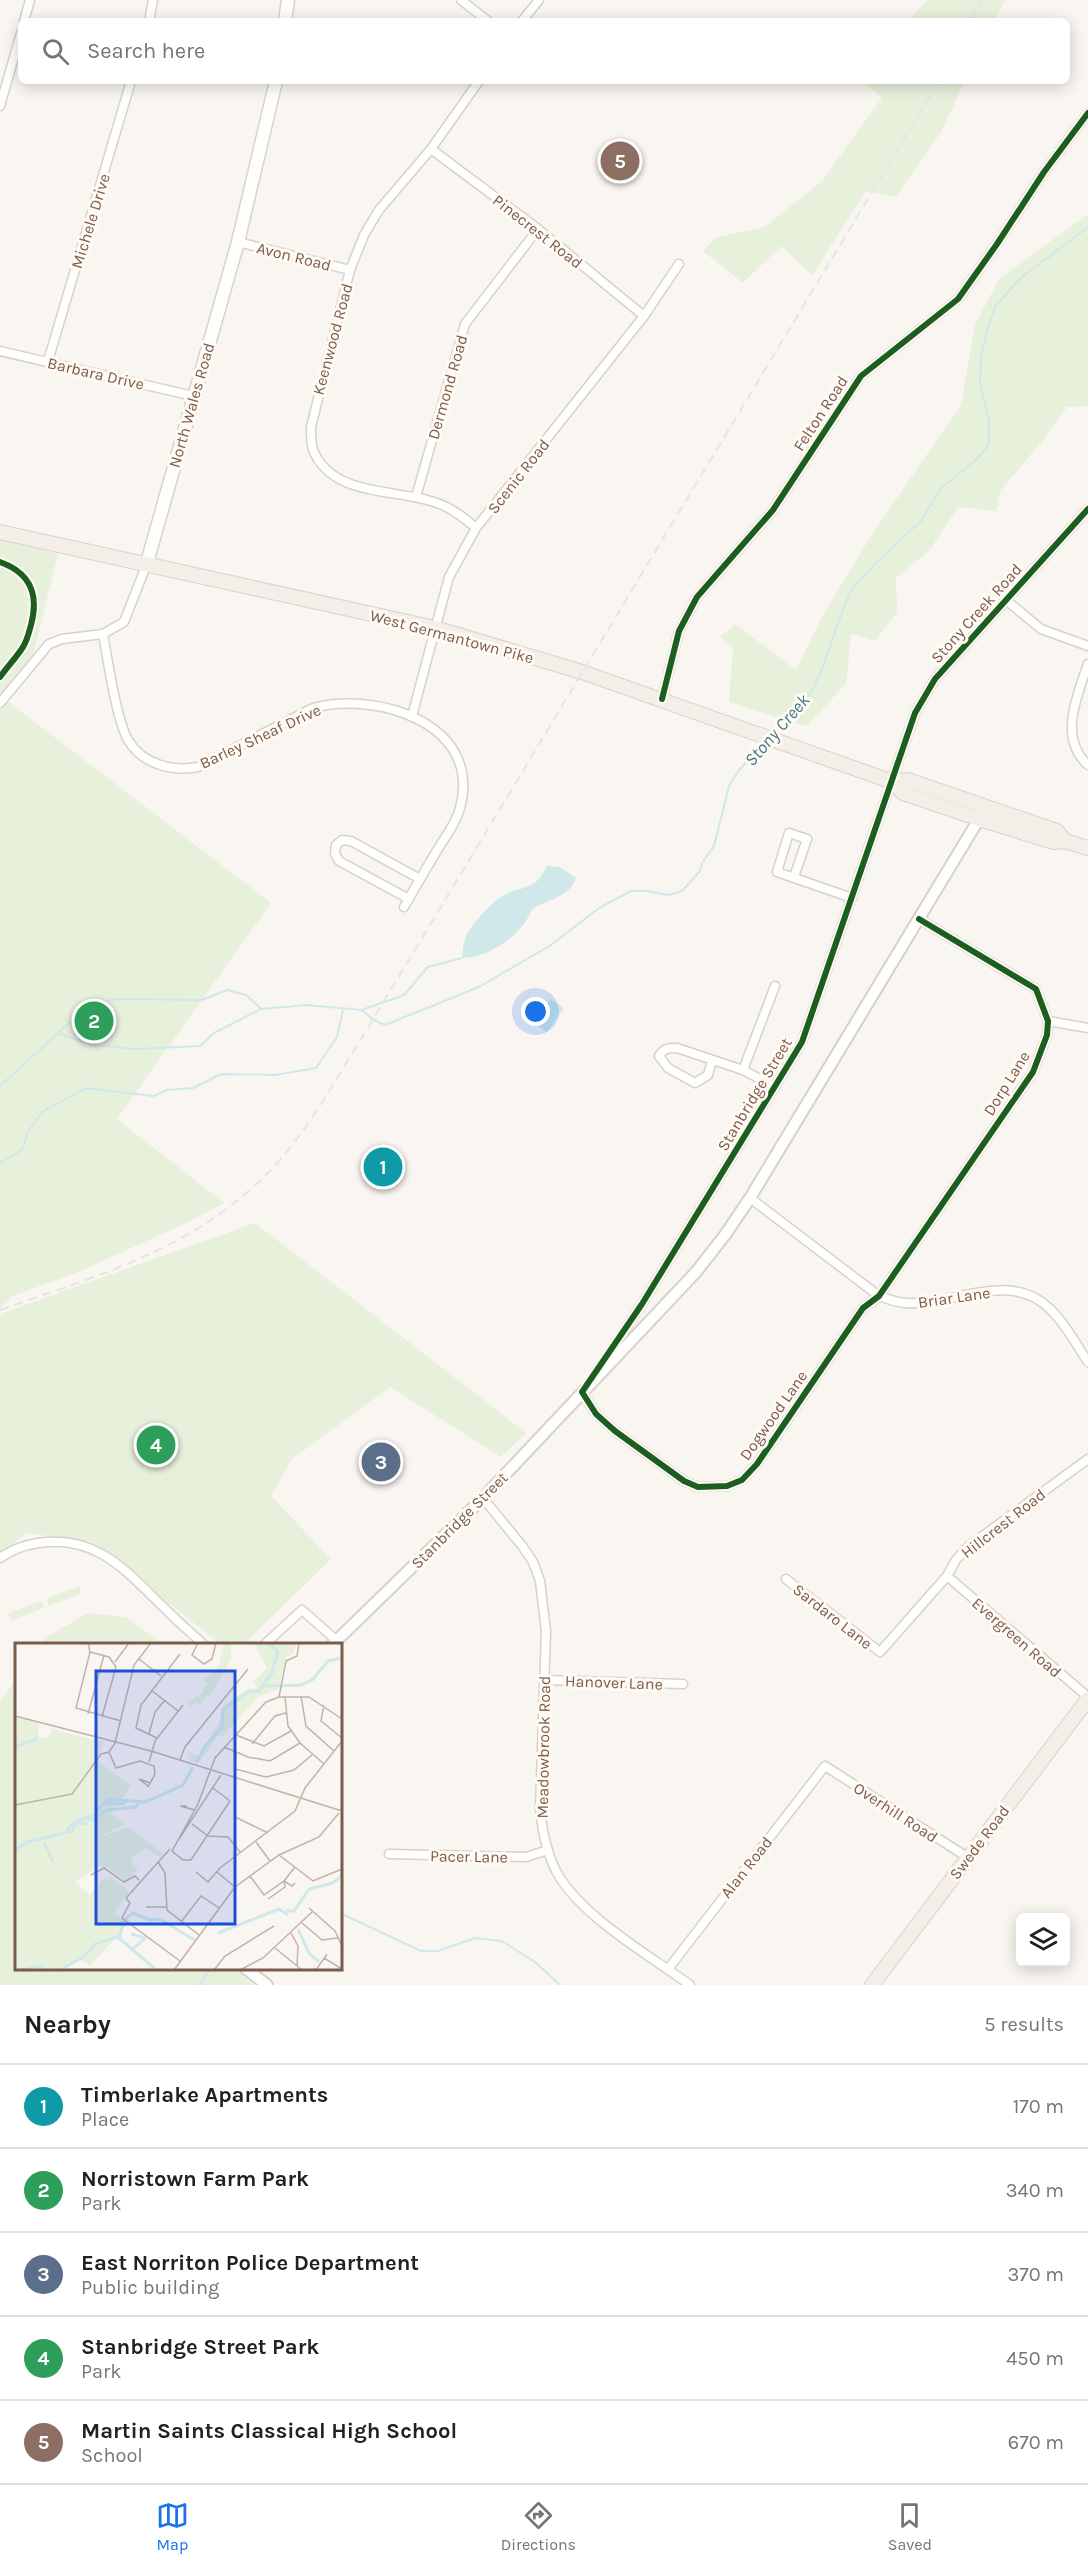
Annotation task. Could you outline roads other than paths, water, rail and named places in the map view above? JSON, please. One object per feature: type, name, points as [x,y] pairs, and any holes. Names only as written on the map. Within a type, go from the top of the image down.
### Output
[{"type":"main road","points":[[285,18],[288,0]]},
{"type":"main road","name":"North Wales Road","points":[[146,566],[238,242],[275,84]]},
{"type":"main road","name":"West Germantown Pike","points":[[0,532],[435,628],[582,672],[662,699],[892,782],[903,793],[979,819],[1054,842],[1065,841],[1088,848]]},
{"type":"main road","name":"West Germantown Pike","points":[[892,782],[908,780],[1057,831],[1065,841]]},
{"type":"main road","name":"Swede Road","points":[[872,1985],[1088,1698]]},
{"type":"street","points":[[25,18],[30,0]]},
{"type":"street","points":[[150,18],[153,0]]},
{"type":"street","points":[[461,0],[484,18]]},
{"type":"street","points":[[524,18],[539,0]]},
{"type":"street","points":[[0,106],[18,43]]},
{"type":"street","name":"Michele Drive","points":[[48,362],[131,84]]},
{"type":"street","name":"Keenwood Road","points":[[476,528],[458,514],[438,503],[348,484],[334,476],[321,463],[312,448],[311,427],[314,406],[350,270],[364,235],[379,210],[431,149],[477,84]]},
{"type":"street","name":"Felton Road","points":[[662,699],[679,631],[697,597],[773,510],[861,376],[958,299],[1044,172],[1088,113]]},
{"type":"street","name":"Pinecrest Road","points":[[431,149],[538,229],[644,316]]},
{"type":"street","name":"Dermond Road","points":[[416,497],[465,324],[538,229]]},
{"type":"street","name":"Avon Road","points":[[238,242],[350,270]]},
{"type":"street","name":"Scenic Road","points":[[412,716],[449,577],[476,528],[644,316],[680,264]]},
{"type":"street","name":"Barbara Drive","points":[[0,351],[193,396]]},
{"type":"street","name":"Stony Creek Road","points":[[892,782],[915,713],[935,679],[1088,509]]},
{"type":"street","name":"North Wales Road","points":[[103,634],[124,622],[146,566]]},
{"type":"street","points":[[1006,600],[1041,629],[1088,646]]},
{"type":"street","points":[[0,703],[49,644],[62,639],[103,634]]},
{"type":"street","name":"Barley Sheaf Drive","points":[[103,634],[128,739],[140,753],[157,765],[187,769],[198,767],[321,706],[354,703],[412,716],[431,725],[451,747],[461,768],[462,797],[457,816],[404,908]]},
{"type":"street","points":[[1088,664],[1072,716],[1072,731],[1080,758],[1088,765]]},
{"type":"street","name":"Stanbridge Street","points":[[582,1392],[642,1304],[802,1042],[892,782]]},
{"type":"street","name":"Stanbridge Street","points":[[334,1642],[483,1498],[696,1272],[725,1235],[750,1198],[979,819]]},
{"type":"street","points":[[794,877],[807,838],[789,833],[777,872],[852,898]]},
{"type":"street","points":[[409,899],[339,861],[334,854],[336,845],[342,840],[351,841],[420,879]]},
{"type":"street","points":[[919,919],[1036,989],[1048,1021],[1088,1028]]},
{"type":"street","points":[[743,1070],[775,986]]},
{"type":"street","name":"Dorp Lane","points":[[879,1296],[1033,1072],[1047,1035],[1048,1021]]},
{"type":"street","points":[[712,1061],[708,1075],[702,1081],[695,1083],[668,1068],[659,1056],[668,1048],[676,1048],[743,1070],[775,1087]]},
{"type":"street","name":"Briar Lane","points":[[750,1198],[879,1296],[905,1303],[993,1290],[1024,1293],[1050,1308],[1088,1362]]},
{"type":"street","name":"Dogwood Lane","points":[[582,1392],[596,1414],[608,1425],[684,1481],[698,1487],[727,1486],[742,1480],[757,1464],[863,1308],[879,1296]]},
{"type":"street","name":"Hillcrest Road","points":[[880,1652],[947,1576],[956,1560],[969,1545],[1088,1459]]},
{"type":"street","name":"Meadowbrook Road","points":[[483,1498],[524,1547],[540,1581],[546,1631],[540,1808],[542,1832],[557,1872],[580,1901],[608,1927],[690,1985]]},
{"type":"street","points":[[0,1558],[28,1545],[51,1541],[75,1544],[98,1551],[126,1570],[201,1643]]},
{"type":"street","name":"Evergreen Road","points":[[947,1576],[1088,1698]]},
{"type":"street","name":"Sardaro Lane","points":[[786,1579],[880,1652]]},
{"type":"street","points":[[267,1643],[302,1610],[334,1642]]},
{"type":"street","name":"Hanover Lane","points":[[545,1680],[684,1684]]},
{"type":"street","name":"Overhill Road","points":[[825,1766],[967,1857]]},
{"type":"street","name":"Alan Road","points":[[668,1969],[825,1766]]},
{"type":"street","name":"Pacer Lane","points":[[389,1854],[526,1857],[548,1850]]},
{"type":"street","points":[[248,1970],[267,1985]]},
{"type":"water","points":[[547,866],[560,867],[576,878],[573,885],[563,894],[532,909],[521,927],[504,943],[483,954],[462,958],[467,934],[480,916],[502,896],[532,885]]},
{"type":"water","points":[[550,999],[564,1008],[547,1032],[536,1025]]},
{"type":"waterway","name":"Stony Creek","points":[[775,733],[810,694],[821,672],[845,604],[854,586],[921,521],[941,488],[975,461],[986,449],[989,441],[989,421],[980,383],[981,358],[986,333],[996,305],[1022,277],[1088,227]]},
{"type":"waterway","name":"Stony Creek","points":[[0,1086],[68,1024],[96,1004],[117,999],[201,1000],[227,990],[246,995],[261,1009],[306,1005],[362,1010],[372,1019],[385,1025],[479,987],[551,945],[599,908],[631,891],[669,895],[682,891],[700,871],[702,863],[714,846],[729,786],[739,770],[766,742]]},
{"type":"waterway","name":"Stony Creek","points":[[362,1010],[404,995],[428,967],[462,958]]},
{"type":"waterway","name":"Stony Creek","points":[[58,1033],[92,1045],[136,1049],[200,1046],[214,1033],[261,1009]]},
{"type":"waterway","name":"Stony Creek","points":[[0,1163],[22,1150],[28,1132],[42,1112],[86,1088],[153,1096],[167,1090],[193,1088],[221,1074],[275,1075],[316,1068],[337,1037],[343,1010]]},
{"type":"waterway","points":[[342,1914],[421,1951],[438,1951],[475,1938],[502,1941],[535,1962],[560,1985]]},
{"type":"waterway","points":[[200,1985],[209,1970]]},
{"type":"railway","points":[[973,18],[981,0]]},
{"type":"railway","points":[[0,1310],[114,1269],[185,1236],[218,1215],[249,1191],[291,1147],[363,1036],[937,84]]},
{"type":"place","name":"Martin Saints Classical High School","points":[[620,161]]},
{"type":"place","name":"Norristown Farm Park","points":[[94,1021]]},
{"type":"place","name":"Timberlake Apartments","points":[[383,1167]]},
{"type":"place","name":"Stanbridge Street Park","points":[[156,1445]]},
{"type":"place","name":"East Norriton Police Department","points":[[381,1462]]}]
